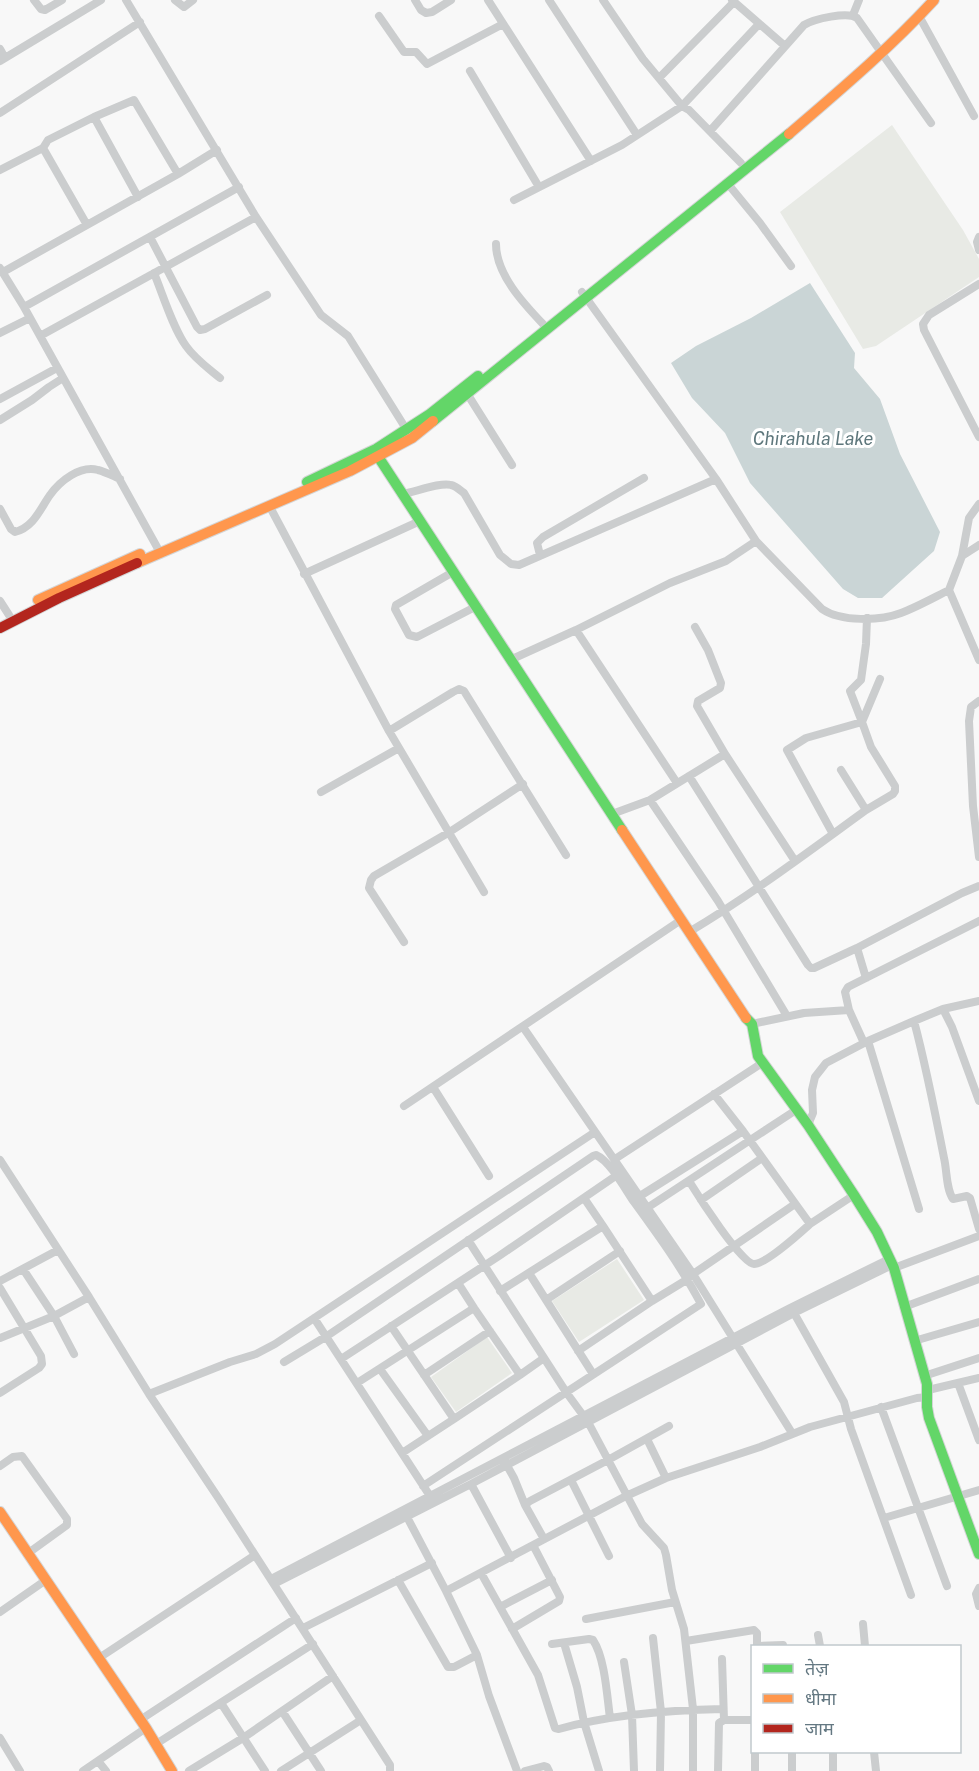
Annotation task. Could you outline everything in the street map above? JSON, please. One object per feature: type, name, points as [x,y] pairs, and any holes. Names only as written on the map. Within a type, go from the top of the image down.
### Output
[{"type":"main road","points":[[4,618],[75,582],[409,434],[468,395],[741,163],[881,50],[924,0]]},
{"type":"main road","points":[[0,628],[87,587],[379,458],[430,414],[543,324],[585,295],[779,143],[934,0]]},
{"type":"main road","points":[[379,458],[681,921],[744,1016],[752,1024],[758,1056],[762,1063],[808,1125],[877,1232],[892,1264],[924,1376],[928,1393],[929,1418],[979,1554]]},
{"type":"main road","points":[[0,1512],[143,1724],[172,1771]]},
{"type":"street","points":[[34,0],[41,9],[45,10],[62,0]]},
{"type":"street","points":[[0,49],[3,59],[101,0]]},
{"type":"street","points":[[126,0],[256,217],[321,315],[348,336],[409,434]]},
{"type":"street","points":[[175,0],[184,7],[193,0]]},
{"type":"street","points":[[415,0],[426,13],[452,0]]},
{"type":"street","points":[[488,0],[591,161]]},
{"type":"street","points":[[549,0],[637,135]]},
{"type":"street","points":[[603,0],[624,33],[682,106],[741,163]]},
{"type":"street","points":[[853,15],[859,0]]},
{"type":"street","points":[[659,78],[733,1],[785,46]]},
{"type":"street","points":[[710,132],[809,22],[846,15],[853,15],[857,18],[931,123]]},
{"type":"street","points":[[379,16],[404,52],[416,52],[427,64],[503,24]]},
{"type":"street","points":[[919,16],[974,116]]},
{"type":"street","points":[[0,113],[140,22]]},
{"type":"street","points":[[514,200],[591,161],[682,106],[759,24]]},
{"type":"street","points":[[470,71],[539,187]]},
{"type":"street","points":[[0,170],[43,148],[48,140],[134,100],[178,174]]},
{"type":"street","points":[[94,117],[138,197]]},
{"type":"street","points":[[43,148],[87,225]]},
{"type":"street","points":[[157,547],[24,307],[2,274],[217,150]]},
{"type":"street","points":[[728,184],[791,266]]},
{"type":"street","points":[[24,307],[239,187]]},
{"type":"street","points":[[40,336],[256,217]]},
{"type":"street","points":[[150,237],[200,330],[267,295]]},
{"type":"street","points":[[979,237],[977,242],[979,250]]},
{"type":"street","points":[[496,244],[496,255],[512,287],[523,303],[543,324]]},
{"type":"street","points":[[154,273],[185,346],[220,378]]},
{"type":"street","points":[[979,284],[930,315],[923,324],[979,437]]},
{"type":"street","points":[[585,295],[716,479],[756,541],[822,609],[831,615],[848,618],[878,618],[900,614],[949,591]]},
{"type":"street","points":[[0,333],[30,318]]},
{"type":"street","points":[[0,399],[57,368]]},
{"type":"street","points":[[0,420],[63,378]]},
{"type":"street","points":[[468,395],[512,465]]},
{"type":"street","points":[[0,509],[15,532],[32,522],[51,494],[71,476],[81,471],[97,470],[120,479]]},
{"type":"street","points":[[540,555],[537,543],[543,537],[644,478]]},
{"type":"street","points":[[402,495],[451,485],[464,493],[500,555],[511,564],[519,565],[716,479]]},
{"type":"street","points":[[979,504],[969,518],[962,556],[949,591],[979,660]]},
{"type":"street","points":[[270,507],[389,731],[484,892]]},
{"type":"street","points":[[304,574],[420,521]]},
{"type":"street","points":[[510,660],[670,583],[726,561],[756,541]]},
{"type":"street","points":[[962,556],[979,545]]},
{"type":"street","points":[[453,572],[396,605],[395,609],[409,635],[417,637],[475,607]]},
{"type":"street","points":[[0,601],[4,618]]},
{"type":"street","points":[[689,932],[760,887],[866,810],[893,795],[895,786],[870,747],[850,691],[861,680],[867,618]]},
{"type":"street","points":[[696,627],[722,683],[720,688],[698,701],[697,706],[725,754],[795,861]]},
{"type":"street","points":[[576,630],[677,783]]},
{"type":"street","points":[[862,722],[880,679]]},
{"type":"street","points":[[389,731],[453,692],[459,689],[464,691],[566,855]]},
{"type":"street","points":[[979,701],[971,707],[969,721],[973,806],[979,857]]},
{"type":"street","points":[[833,834],[787,750],[806,738],[862,722]]},
{"type":"street","points":[[321,792],[399,748]]},
{"type":"street","points":[[612,814],[650,800],[725,754]]},
{"type":"street","points":[[841,770],[866,810]]},
{"type":"street","points":[[689,776],[812,968],[857,948],[979,886]]},
{"type":"street","points":[[404,942],[369,888],[374,876],[448,833],[523,784]]},
{"type":"street","points":[[650,800],[724,911],[788,1016]]},
{"type":"street","points":[[404,1106],[681,921]]},
{"type":"street","points":[[919,1209],[866,1042],[849,1010],[845,992],[846,989],[866,978],[979,921]]},
{"type":"street","points":[[857,948],[866,978]]},
{"type":"street","points":[[808,1125],[813,1113],[812,1090],[815,1077],[826,1063],[866,1042],[943,1009],[979,1001]]},
{"type":"street","points":[[943,1009],[952,1027],[979,1101]]},
{"type":"street","points":[[752,1024],[804,1013],[849,1010]]},
{"type":"street","points":[[914,1021],[929,1083],[950,1195],[953,1198],[967,1196],[970,1198],[979,1229]]},
{"type":"street","points":[[523,1027],[615,1159],[620,1173],[734,1341],[792,1433]]},
{"type":"street","points":[[615,1159],[762,1063]]},
{"type":"street","points":[[434,1087],[489,1176]]},
{"type":"street","points":[[714,1094],[810,1224]]},
{"type":"street","points":[[648,1208],[796,1110]]},
{"type":"street","points":[[640,1197],[743,1131]]},
{"type":"street","points":[[149,1394],[256,1354],[275,1344],[595,1132]]},
{"type":"street","points":[[284,1362],[327,1336],[596,1155],[620,1173],[648,1208],[690,1277],[702,1304],[423,1486]]},
{"type":"street","points":[[701,1200],[762,1158]]},
{"type":"street","points":[[0,1160],[3,1171],[89,1297],[149,1394],[303,1628],[390,1765],[390,1771]]},
{"type":"street","points":[[341,1359],[484,1266],[620,1173]]},
{"type":"street","points":[[689,1181],[734,1247],[747,1263],[756,1264],[854,1195]]},
{"type":"street","points":[[584,1198],[652,1301]]},
{"type":"street","points":[[578,1351],[795,1204]]},
{"type":"street","points":[[500,1291],[603,1226]]},
{"type":"street","points":[[272,1582],[430,1496],[504,1462],[734,1341],[790,1308],[892,1264],[979,1236]]},
{"type":"street","points":[[468,1240],[566,1392],[586,1419],[642,1524],[664,1548],[686,1641],[693,1709],[693,1771]]},
{"type":"street","points":[[0,1281],[58,1250]]},
{"type":"street","points":[[546,1300],[620,1251]]},
{"type":"street","points":[[734,1341],[892,1264]]},
{"type":"street","points":[[23,1269],[54,1316],[74,1354]]},
{"type":"street","points":[[529,1273],[593,1374]]},
{"type":"street","points":[[904,1307],[979,1279]]},
{"type":"street","points":[[458,1283],[520,1375]]},
{"type":"street","points":[[0,1288],[41,1356],[42,1365],[0,1393]]},
{"type":"street","points":[[0,1338],[54,1316],[89,1297]]},
{"type":"street","points":[[357,1383],[474,1308]]},
{"type":"street","points":[[794,1313],[844,1402],[851,1429],[911,1595]]},
{"type":"street","points":[[314,1318],[430,1496]]},
{"type":"street","points":[[914,1341],[979,1322]]},
{"type":"street","points":[[391,1326],[454,1419]]},
{"type":"street","points":[[424,1376],[490,1331]]},
{"type":"street","points":[[402,1453],[544,1358]]},
{"type":"street","points":[[924,1376],[979,1358]]},
{"type":"street","points":[[380,1368],[428,1436]]},
{"type":"street","points":[[446,1591],[626,1496],[666,1478],[760,1447],[792,1433],[979,1378]]},
{"type":"street","points":[[958,1383],[979,1440]]},
{"type":"street","points":[[881,1407],[947,1586]]},
{"type":"street","points":[[525,1504],[669,1426]]},
{"type":"street","points":[[647,1439],[666,1478]]},
{"type":"street","points":[[0,1467],[13,1457],[22,1456],[67,1519],[67,1525],[27,1554]]},
{"type":"street","points":[[272,1582],[471,1484],[504,1462]]},
{"type":"street","points":[[504,1462],[544,1539]]},
{"type":"street","points":[[571,1480],[609,1556]]},
{"type":"street","points":[[471,1484],[511,1558]]},
{"type":"street","points":[[884,1518],[979,1490]]},
{"type":"street","points":[[407,1516],[477,1654],[489,1696],[516,1771]]},
{"type":"street","points":[[512,1629],[559,1601],[560,1597],[533,1545]]},
{"type":"street","points":[[99,1658],[255,1555]]},
{"type":"street","points":[[303,1628],[432,1563]]},
{"type":"street","points":[[481,1573],[538,1675],[555,1728],[633,1715],[693,1709],[723,1709]]},
{"type":"street","points":[[0,1612],[46,1580]]},
{"type":"street","points":[[398,1580],[448,1667],[454,1667],[477,1654]]},
{"type":"street","points":[[500,1607],[552,1580]]},
{"type":"street","points":[[979,1588],[976,1593],[979,1606]]},
{"type":"street","points":[[586,1619],[675,1602]]},
{"type":"street","points":[[83,1771],[143,1724],[296,1618]]},
{"type":"street","points":[[863,1624],[865,1645]]},
{"type":"street","points":[[686,1641],[754,1630],[757,1633],[757,1645]]},
{"type":"street","points":[[819,1635],[820,1645]]},
{"type":"street","points":[[653,1638],[661,1712],[660,1771]]},
{"type":"street","points":[[552,1644],[589,1639],[595,1643],[605,1681],[610,1718]]},
{"type":"street","points":[[564,1643],[599,1771]]},
{"type":"street","points":[[156,1744],[313,1644]]},
{"type":"street","points":[[718,1771],[718,1726],[723,1720],[722,1659]]},
{"type":"street","points":[[624,1662],[633,1715],[634,1771]]},
{"type":"street","points":[[189,1771],[333,1676]]},
{"type":"street","points":[[221,1703],[265,1771]]},
{"type":"street","points":[[282,1711],[321,1771]]},
{"type":"street","points":[[281,1771],[361,1720]]},
{"type":"street","points":[[723,1720],[751,1720]]},
{"type":"street","points":[[0,1738],[20,1771]]},
{"type":"street","points":[[755,1753],[755,1771]]},
{"type":"street","points":[[792,1753],[792,1771]]},
{"type":"street","points":[[833,1753],[833,1771]]},
{"type":"street","points":[[874,1753],[876,1771]]},
{"type":"street","points":[[98,1761],[106,1771]]},
{"type":"street","points":[[525,1771],[544,1766],[549,1771]]},
{"type":"shaded area","points":[[892,125],[963,230],[979,259],[979,277],[876,346],[863,349],[780,212]]},
{"type":"shaded area","points":[[617,1259],[644,1300],[579,1342],[552,1301]]},
{"type":"shaded area","points":[[487,1337],[512,1373],[456,1412],[431,1377]]},
{"type":"water","name":"Chirahula Lake","points":[[810,283],[855,353],[854,368],[880,399],[900,454],[940,532],[934,551],[882,598],[858,598],[843,589],[750,483],[725,433],[692,398],[671,363],[696,346],[751,318]]},
{"type":"traffic: fast","points":[[433,421],[789,134]]},
{"type":"traffic: fast","points":[[307,482],[376,449],[430,414],[478,376]]},
{"type":"traffic: fast","points":[[379,458],[622,830]]},
{"type":"traffic: fast","points":[[746,1018],[752,1024],[758,1056],[808,1125],[854,1195],[877,1232],[894,1268],[927,1384],[929,1418],[979,1554]]},
{"type":"traffic: slow","points":[[789,134],[882,53],[934,0]]},
{"type":"traffic: slow","points":[[137,563],[350,471],[412,438],[433,421]]},
{"type":"traffic: slow","points":[[38,600],[140,554]]},
{"type":"traffic: slow","points":[[622,830],[746,1018]]},
{"type":"traffic: slow","points":[[0,1512],[146,1728],[172,1771]]},
{"type":"traffic: jam","points":[[0,628],[59,598],[137,563]]}]
